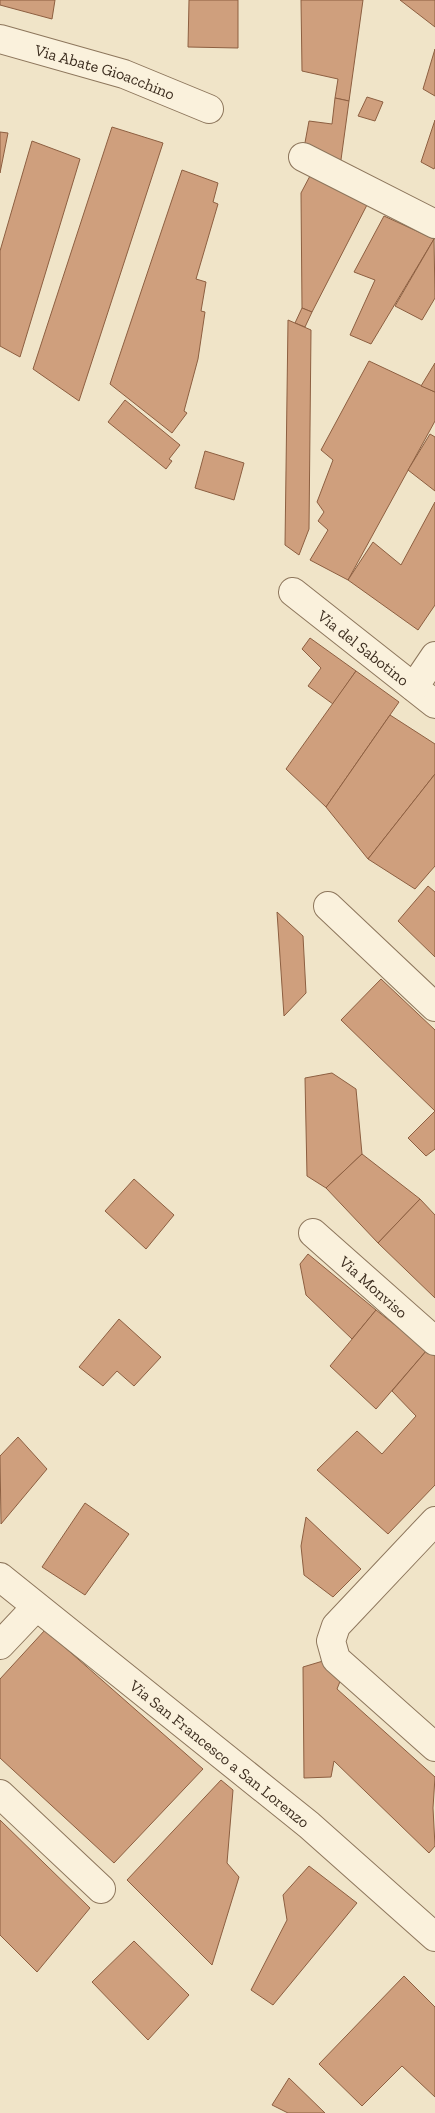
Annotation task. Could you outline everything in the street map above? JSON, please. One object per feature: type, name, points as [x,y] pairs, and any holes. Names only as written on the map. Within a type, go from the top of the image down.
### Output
[{"type":"street","name":"Via Abate Gioacchino","points":[[0,39],[124,74],[209,109]]},
{"type":"street","points":[[303,157],[435,224]]},
{"type":"street","name":"Via del Sabotino","points":[[293,592],[435,704]]},
{"type":"street","points":[[414,687],[435,656]]},
{"type":"street","points":[[328,906],[435,1007]]},
{"type":"street","name":"Via Monviso","points":[[313,1233],[435,1341]]},
{"type":"street","points":[[435,1521],[336,1626],[331,1641],[336,1659],[435,1747]]},
{"type":"street","name":"Via San Francesco a San Lorenzo","points":[[0,1577],[309,1825],[435,1937]]},
{"type":"street","points":[[0,1645],[36,1607]]},
{"type":"street","points":[[0,1794],[101,1889]]},
{"type":"building","points":[[0,0],[55,0],[52,19],[0,5]]},
{"type":"building","points":[[189,0],[238,0],[238,48],[188,47]]},
{"type":"building","points":[[301,0],[363,0],[349,101],[335,98],[338,79],[302,71]]},
{"type":"building","points":[[400,0],[435,0],[435,27]]},
{"type":"building","points":[[435,49],[435,96],[423,89]]},
{"type":"building","points":[[367,97],[383,102],[375,121],[358,116]]},
{"type":"building","points":[[335,98],[349,101],[340,167],[304,148],[309,121],[332,124]]},
{"type":"building","points":[[435,120],[435,167],[434,169],[421,162]]},
{"type":"building","points":[[112,127],[163,143],[79,401],[33,369]]},
{"type":"building","points":[[0,132],[8,133],[0,173]]},
{"type":"building","points":[[32,141],[80,159],[20,357],[0,346],[0,251]]},
{"type":"building","points":[[182,170],[218,183],[213,202],[218,204],[196,279],[206,282],[201,311],[205,312],[198,359],[184,411],[187,413],[172,433],[110,384]]},
{"type":"building","points":[[311,174],[368,203],[312,312],[302,308],[301,193]]},
{"type":"building","points":[[384,216],[434,239],[371,344],[350,335],[375,280],[354,272]]},
{"type":"building","points":[[434,239],[435,298],[422,320],[395,306]]},
{"type":"building","points":[[302,308],[312,312],[305,327],[295,323]]},
{"type":"building","points":[[288,320],[311,330],[309,529],[299,555],[285,545]]},
{"type":"building","points":[[369,361],[435,392],[435,421],[348,580],[310,560],[328,530],[318,521],[324,512],[317,502],[333,460],[321,450]]},
{"type":"building","points":[[435,363],[435,392],[421,386]]},
{"type":"building","points":[[125,400],[180,445],[169,459],[172,461],[166,469],[108,422]]},
{"type":"building","points":[[430,434],[435,437],[435,491],[408,470]]},
{"type":"building","points":[[205,451],[244,463],[234,500],[195,488]]},
{"type":"building","points":[[435,502],[435,605],[418,630],[348,580],[373,542],[401,565]]},
{"type":"building","points":[[310,638],[356,671],[333,704],[308,686],[321,668],[302,649]]},
{"type":"building","points":[[356,671],[399,702],[326,807],[286,769]]},
{"type":"building","points":[[390,715],[435,744],[435,774],[368,859],[326,807]]},
{"type":"building","points":[[435,774],[435,866],[415,889],[368,859]]},
{"type":"building","points":[[428,886],[435,892],[435,957],[398,921]]},
{"type":"building","points":[[277,912],[303,936],[306,993],[284,1016]]},
{"type":"building","points":[[381,979],[435,1030],[435,1111],[341,1020]]},
{"type":"building","points":[[332,1073],[356,1089],[362,1154],[326,1188],[307,1176],[305,1078]]},
{"type":"building","points":[[435,1111],[435,1149],[426,1156],[408,1138]]},
{"type":"building","points":[[362,1154],[420,1199],[378,1243],[326,1188]]},
{"type":"building","points":[[134,1179],[174,1215],[146,1249],[105,1211]]},
{"type":"building","points":[[420,1199],[435,1215],[435,1298],[378,1243]]},
{"type":"building","points":[[308,1254],[376,1310],[352,1339],[306,1295],[300,1264]]},
{"type":"building","points":[[376,1310],[427,1350],[376,1409],[330,1366]]},
{"type":"building","points":[[119,1319],[161,1357],[134,1386],[117,1371],[103,1386],[79,1367]]},
{"type":"building","points":[[427,1350],[435,1356],[435,1485],[388,1534],[317,1470],[357,1431],[382,1454],[416,1416],[392,1391]]},
{"type":"building","points":[[18,1437],[47,1469],[1,1524],[0,1456]]},
{"type":"building","points":[[85,1503],[129,1534],[85,1595],[42,1567]]},
{"type":"building","points":[[306,1517],[361,1569],[333,1597],[304,1575],[301,1546]]},
{"type":"building","points":[[45,1630],[203,1769],[114,1863],[0,1758],[0,1679]]},
{"type":"building","points":[[323,1661],[341,1679],[337,1689],[435,1777],[433,1808],[435,1846],[429,1853],[334,1761],[331,1777],[304,1778],[303,1667]]},
{"type":"building","points":[[221,1780],[233,1790],[227,1863],[239,1877],[212,1965],[127,1880]]},
{"type":"building","points":[[0,1820],[90,1908],[37,1972],[0,1935]]},
{"type":"building","points":[[309,1866],[357,1903],[273,2005],[251,1990],[287,1920],[283,1895]]},
{"type":"building","points":[[134,1941],[189,1995],[148,2040],[92,1982]]},
{"type":"building","points":[[404,1976],[435,2007],[435,2097],[402,2066],[362,2106],[319,2064]]},
{"type":"building","points":[[289,2078],[325,2113],[288,2113],[272,2105]]}]
